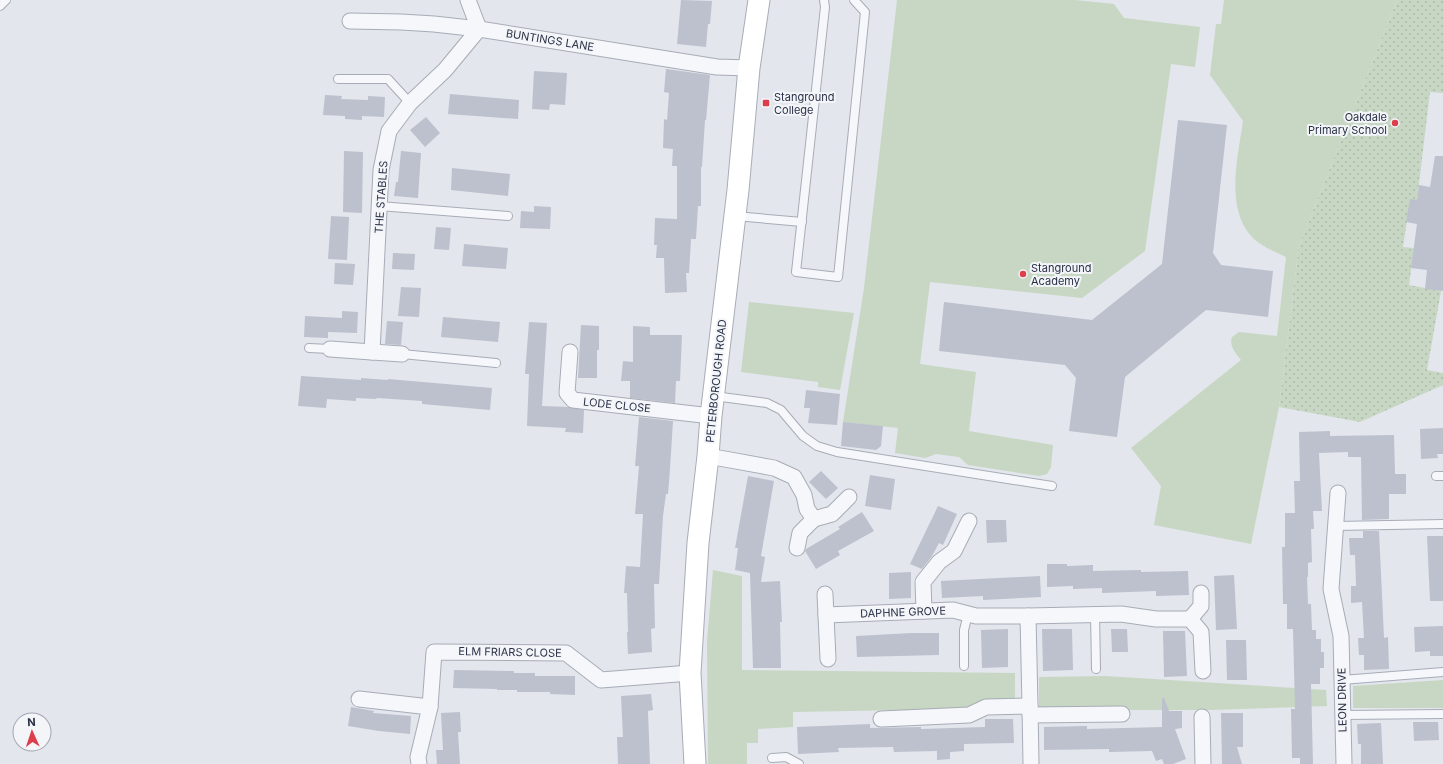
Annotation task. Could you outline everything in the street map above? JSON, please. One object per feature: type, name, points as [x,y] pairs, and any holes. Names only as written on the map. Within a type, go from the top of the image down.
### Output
[{"type":"main road","name":"PETERBOROUGH ROAD","points":[[695,764],[690,674],[698,542],[713,396],[735,216],[749,68],[759,0]]},
{"type":"street","points":[[468,0],[479,28]]},
{"type":"street","name":"BUNTINGS LANE","points":[[350,21],[427,23],[479,28],[717,67],[749,68]]},
{"type":"street","name":"THE STABLES","points":[[372,352],[381,170],[389,131],[410,103],[445,70],[479,28]]},
{"type":"street","points":[[330,349],[402,354]]},
{"type":"street","name":"LODE CLOSE","points":[[570,352],[567,393],[573,400],[711,416]]},
{"type":"street","points":[[708,456],[774,468],[794,477],[804,495],[807,509],[814,519]]},
{"type":"street","name":"LEON DRIVE","points":[[1338,493],[1331,589],[1341,636],[1344,764]]},
{"type":"street","points":[[797,548],[800,533],[814,519],[832,514],[849,497]]},
{"type":"street","points":[[924,611],[923,582],[939,562],[954,551],[969,521]]},
{"type":"street","points":[[1201,593],[1201,606],[1190,619],[1201,632],[1203,672]]},
{"type":"street","points":[[825,594],[828,659]]},
{"type":"street","name":"DAPHNE GROVE","points":[[826,615],[953,610],[976,616],[1121,614],[1156,619],[1190,619]]},
{"type":"street","points":[[1028,616],[1031,764]]},
{"type":"street","name":"ELM FRIARS CLOSE","points":[[419,764],[418,757],[430,707],[434,652],[566,653],[602,680],[690,674]]},
{"type":"street","points":[[359,699],[430,707]]},
{"type":"street","points":[[881,719],[969,715],[986,707],[1030,711],[1122,714]]},
{"type":"street","points":[[1202,717],[1203,764]]},
{"type":"lane","points":[[0,6],[6,0]]},
{"type":"lane","points":[[824,0],[825,7],[796,272],[838,277],[865,12],[854,0]]},
{"type":"lane","points":[[338,79],[388,78],[410,103]]},
{"type":"lane","points":[[379,206],[508,216]]},
{"type":"lane","points":[[735,216],[802,222]]},
{"type":"lane","points":[[309,348],[330,349]]},
{"type":"lane","points":[[402,354],[496,363]]},
{"type":"lane","points":[[713,396],[767,403],[781,410],[803,436],[816,446],[837,452],[1052,486]]},
{"type":"lane","points":[[1336,526],[1443,524]]},
{"type":"lane","points":[[964,666],[964,630],[968,614]]},
{"type":"lane","points":[[1095,614],[1096,669]]},
{"type":"lane","points":[[1342,680],[1443,672]]},
{"type":"lane","points":[[1343,715],[1443,714]]},
{"type":"lane","points":[[772,758],[786,757],[798,764]]},
{"type":"green space","points":[[897,0],[1075,0],[1114,4],[1124,18],[1200,27],[1195,67],[1171,64],[1145,251],[1082,298],[930,282],[920,364],[976,372],[969,431],[1053,445],[1051,467],[1047,474],[1039,476],[968,465],[959,457],[936,454],[925,458],[895,453],[898,428],[843,422],[864,288]]},
{"type":"green space","points":[[1224,0],[1397,0],[1299,246],[1279,407],[1251,544],[1154,525],[1161,486],[1131,448],[1241,360],[1232,346],[1232,337],[1239,332],[1277,336],[1286,257],[1265,247],[1254,239],[1245,227],[1239,213],[1235,183],[1243,121],[1210,75],[1216,24],[1221,24]]},
{"type":"green space","name":"Oakdale Primary School","points":[[1397,0],[1443,0],[1443,93],[1430,92],[1417,200],[1410,200],[1403,247],[1414,248],[1409,285],[1441,291],[1427,370],[1443,373],[1443,385],[1360,422],[1279,407],[1299,246]]},
{"type":"green space","points":[[749,302],[854,313],[840,390],[818,387],[818,382],[741,372]]},
{"type":"green space","points":[[713,570],[742,576],[742,670],[1015,673],[1015,700],[983,701],[964,709],[793,712],[793,727],[758,729],[758,743],[747,743],[747,764],[708,764],[707,641]]},
{"type":"green space","points":[[1106,676],[1326,690],[1327,706],[1211,710],[1039,710],[1039,677]]},
{"type":"green space","points":[[1443,680],[1443,708],[1353,708],[1353,686]]},
{"type":"building","points":[[681,0],[712,1],[706,47],[677,44]]},
{"type":"building","points":[[666,69],[710,75],[701,167],[701,206],[698,206],[696,239],[691,239],[689,273],[686,273],[687,292],[665,293],[664,258],[656,258],[657,245],[654,245],[655,218],[677,219],[677,166],[672,166],[673,149],[663,148],[664,119],[667,120],[669,93],[664,92]]},
{"type":"building","points":[[534,71],[567,73],[565,105],[550,104],[549,110],[532,109]]},
{"type":"building","points":[[450,94],[519,100],[518,119],[448,114]]},
{"type":"building","points":[[325,95],[342,96],[341,99],[368,100],[368,96],[385,97],[384,117],[362,116],[362,120],[345,119],[345,116],[323,115]]},
{"type":"building","points":[[426,117],[440,133],[425,147],[410,130]]},
{"type":"building","points":[[1178,120],[1227,125],[1213,253],[1221,265],[1273,271],[1268,317],[1206,310],[1125,377],[1117,437],[1069,431],[1076,378],[1065,365],[939,351],[944,302],[1092,320],[1162,264]]},
{"type":"building","points":[[344,151],[363,152],[362,213],[343,212]]},
{"type":"building","points":[[401,151],[421,153],[418,198],[394,196],[396,182],[398,182]]},
{"type":"building","points":[[1435,156],[1443,156],[1443,291],[1425,289],[1427,270],[1411,268],[1417,224],[1406,222],[1410,199],[1417,200],[1419,185],[1430,187]]},
{"type":"building","points":[[452,168],[510,174],[508,196],[451,190]]},
{"type":"building","points":[[534,206],[551,207],[550,229],[520,228],[521,211],[534,212]]},
{"type":"building","points":[[331,216],[349,217],[347,260],[328,259]]},
{"type":"building","points":[[436,227],[451,228],[449,250],[434,249]]},
{"type":"building","points":[[464,244],[508,248],[506,269],[462,266]]},
{"type":"building","points":[[393,253],[415,254],[414,270],[392,269]]},
{"type":"building","points":[[335,263],[355,264],[353,285],[334,284]]},
{"type":"building","points":[[401,287],[421,288],[419,317],[398,316]]},
{"type":"building","points":[[342,311],[358,312],[357,333],[328,332],[328,338],[304,337],[305,316],[342,318]]},
{"type":"building","points":[[443,317],[500,322],[498,342],[441,337]]},
{"type":"building","points":[[387,321],[403,322],[401,345],[385,344]]},
{"type":"building","points":[[529,322],[547,323],[542,406],[569,407],[584,410],[583,433],[565,432],[566,428],[527,426],[529,374],[525,374]]},
{"type":"building","points":[[581,325],[599,326],[597,378],[578,378]]},
{"type":"building","points":[[633,326],[650,327],[650,335],[682,335],[680,381],[676,381],[675,403],[630,398],[630,381],[621,381],[623,361],[633,362]]},
{"type":"building","points":[[301,376],[361,380],[361,378],[388,379],[492,388],[490,410],[422,404],[422,401],[377,398],[356,398],[356,401],[327,399],[326,408],[298,406]]},
{"type":"building","points":[[806,390],[840,394],[837,425],[808,423],[810,408],[804,408]]},
{"type":"building","points":[[639,417],[673,421],[668,494],[666,494],[663,516],[659,584],[654,584],[655,628],[651,629],[652,652],[628,654],[627,593],[624,593],[626,566],[640,567],[643,514],[635,514],[639,466],[635,466]]},
{"type":"building","points":[[843,422],[883,426],[881,446],[876,450],[841,446]]},
{"type":"building","points":[[1443,428],[1443,454],[1437,454],[1438,458],[1421,459],[1420,429]]},
{"type":"building","points":[[1330,431],[1330,436],[1394,435],[1395,474],[1406,474],[1406,494],[1389,494],[1389,519],[1362,520],[1361,457],[1348,457],[1348,452],[1319,453],[1322,511],[1313,511],[1314,529],[1311,529],[1312,562],[1308,563],[1307,577],[1308,604],[1311,604],[1312,630],[1316,630],[1316,639],[1321,639],[1321,652],[1324,652],[1324,668],[1320,668],[1320,684],[1311,684],[1313,764],[1300,764],[1300,758],[1292,758],[1291,709],[1295,709],[1293,629],[1287,629],[1287,604],[1283,604],[1282,547],[1285,547],[1285,513],[1295,513],[1294,481],[1300,481],[1299,432]]},
{"type":"building","points":[[821,471],[838,488],[826,499],[809,482]]},
{"type":"building","points":[[870,475],[895,479],[891,510],[865,506]]},
{"type":"building","points":[[748,476],[774,481],[761,556],[765,557],[761,582],[780,581],[782,622],[780,622],[781,668],[753,668],[750,573],[735,570],[738,548],[735,548]]},
{"type":"building","points":[[938,506],[957,514],[943,545],[939,543],[932,556],[922,569],[910,564]]},
{"type":"building","points":[[862,512],[874,531],[838,551],[840,555],[816,569],[805,551],[806,549],[840,529],[838,527]]},
{"type":"building","points":[[986,520],[1006,520],[1007,542],[987,543]]},
{"type":"building","points":[[1363,531],[1379,531],[1384,638],[1388,637],[1389,669],[1364,670],[1364,655],[1359,655],[1358,638],[1364,638],[1362,602],[1351,603],[1351,586],[1356,586],[1355,555],[1350,555],[1349,538],[1363,538]]},
{"type":"building","points":[[1427,536],[1443,536],[1443,601],[1430,601]]},
{"type":"building","points":[[1047,564],[1067,564],[1067,566],[1093,565],[1093,571],[1188,571],[1189,595],[1156,596],[1156,591],[1102,593],[1102,588],[1073,589],[1073,586],[1047,587]]},
{"type":"building","points":[[911,572],[911,598],[889,599],[889,573]]},
{"type":"building","points":[[1234,575],[1237,629],[1216,630],[1214,576]]},
{"type":"building","points":[[1040,576],[1041,597],[983,600],[983,596],[942,598],[941,581]]},
{"type":"building","points":[[1443,626],[1443,656],[1430,656],[1430,651],[1415,652],[1414,627]]},
{"type":"building","points":[[1008,629],[1008,667],[982,668],[981,630]]},
{"type":"building","points":[[1042,629],[1072,629],[1073,670],[1043,671]]},
{"type":"building","points":[[1111,629],[1127,629],[1128,652],[1112,652]]},
{"type":"building","points":[[1163,631],[1185,631],[1187,676],[1164,677]]},
{"type":"building","points":[[939,633],[939,655],[857,657],[856,636]]},
{"type":"building","points":[[1226,640],[1246,640],[1247,680],[1227,680]]},
{"type":"building","points":[[454,670],[514,671],[514,673],[535,673],[535,676],[575,676],[575,695],[550,694],[550,692],[517,692],[517,690],[453,688]]},
{"type":"building","points":[[651,694],[653,710],[648,711],[650,764],[618,764],[617,737],[623,737],[621,696]]},
{"type":"building","points":[[1162,698],[1164,698],[1169,711],[1182,711],[1182,728],[1175,729],[1186,759],[1173,764],[1164,764],[1162,759],[1156,761],[1152,751],[1109,752],[1109,749],[1044,750],[1044,727],[1087,726],[1087,729],[1162,727]]},
{"type":"building","points":[[351,707],[374,711],[373,713],[411,716],[410,734],[348,726]]},
{"type":"building","points":[[460,712],[461,732],[458,732],[460,764],[437,764],[436,750],[443,750],[441,713]]},
{"type":"building","points":[[1221,713],[1243,713],[1243,747],[1237,747],[1242,764],[1222,764]]},
{"type":"building","points":[[985,719],[1013,719],[1014,743],[964,744],[964,751],[950,752],[950,759],[937,760],[937,751],[894,752],[893,747],[838,748],[839,752],[798,754],[797,727],[870,724],[870,728],[921,727],[921,729],[985,727]]},
{"type":"building","points":[[1413,722],[1438,722],[1439,740],[1414,741]]},
{"type":"building","points":[[1381,723],[1383,764],[1361,764],[1361,744],[1358,744],[1357,724]]},
{"type":"place","name":"Stanground College","points":[[766,103]]},
{"type":"place","name":"Oakdale Primary School","points":[[1395,123]]},
{"type":"place","name":"Stanground Academy","points":[[1023,274]]}]
